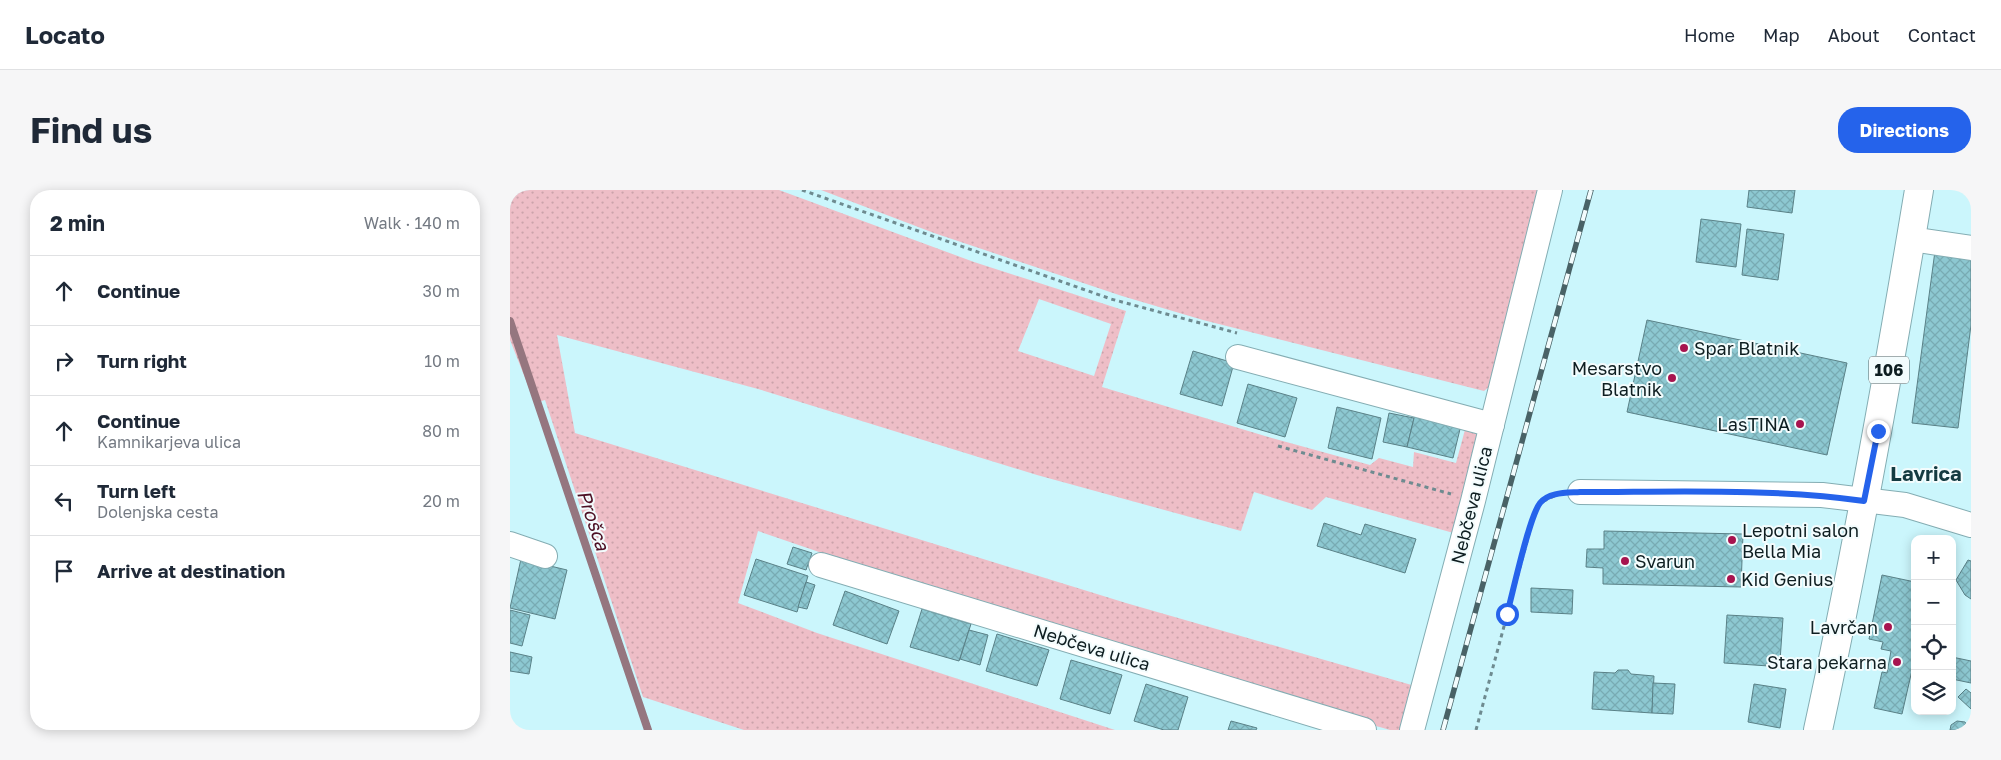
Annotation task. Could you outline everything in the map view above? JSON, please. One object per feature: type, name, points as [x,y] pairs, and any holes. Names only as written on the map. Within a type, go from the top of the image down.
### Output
[{"type":"main road","name":"106","points":[[1818,730],[1852,568],[1919,190]]},
{"type":"street","name":"Nebčeva ulica","points":[[1412,730],[1473,501],[1550,190]]},
{"type":"street","points":[[1911,239],[1971,248]]},
{"type":"street","name":"Nebčeva ulica","points":[[1240,346],[1492,425]]},
{"type":"street","points":[[1580,492],[1822,495],[1913,507],[1971,525]]},
{"type":"street","points":[[510,544],[545,556]]},
{"type":"street","name":"Nebčeva ulica","points":[[821,565],[1364,730]]},
{"type":"path","points":[[802,190],[1240,346]]},
{"type":"path","points":[[1278,446],[1473,501]]},
{"type":"path","points":[[1476,730],[1533,519],[1540,503],[1549,497],[1562,493],[1580,492]]},
{"type":"shaded area","points":[[510,190],[779,190],[974,262],[1126,311],[1102,387],[1370,465],[1379,458],[1413,467],[1414,452],[1456,463],[1466,426],[1483,431],[1457,534],[1326,497],[1312,510],[1254,492],[1241,531],[1037,475],[758,389],[557,335],[575,433],[1126,603],[1415,686],[1403,730],[1390,730],[1214,679],[1142,652],[822,553],[758,531],[738,603],[817,633],[1115,730],[744,730],[643,697],[545,400],[535,403],[510,340]],"holes":[[[1039,299],[1111,324],[1094,376],[1018,351]]]},
{"type":"shaded area","points":[[821,190],[1541,190],[1494,383],[1484,391],[1203,320],[1122,296],[934,233]]},
{"type":"building","points":[[1749,190],[1795,190],[1792,213],[1747,207]]},
{"type":"building","points":[[1701,219],[1741,224],[1736,267],[1696,262]]},
{"type":"building","points":[[1747,229],[1784,234],[1778,280],[1742,275]]},
{"type":"building","points":[[1935,251],[1971,255],[1971,325],[1958,428],[1912,423]]},
{"type":"building","points":[[1647,320],[1847,363],[1827,455],[1627,412]]},
{"type":"building","points":[[1193,351],[1234,363],[1222,406],[1180,394]]},
{"type":"building","points":[[1248,384],[1297,398],[1285,437],[1237,423]]},
{"type":"building","points":[[1337,407],[1381,418],[1372,459],[1328,448]]},
{"type":"building","points":[[1389,413],[1414,418],[1407,447],[1383,442]]},
{"type":"building","points":[[1415,414],[1461,425],[1453,458],[1407,447]]},
{"type":"building","points":[[1324,523],[1361,535],[1365,524],[1416,539],[1405,573],[1317,546]]},
{"type":"building","points":[[1604,531],[1743,534],[1741,587],[1603,584],[1603,568],[1586,567],[1587,549],[1604,549]]},
{"type":"building","points":[[793,547],[812,553],[806,570],[787,564]]},
{"type":"building","points":[[521,559],[567,570],[555,619],[510,608]]},
{"type":"building","points":[[756,559],[808,576],[797,612],[744,595]]},
{"type":"building","points":[[1968,560],[1971,561],[1971,599],[1965,595],[1956,580]]},
{"type":"building","points":[[1882,575],[1911,581],[1911,675],[1902,714],[1874,708],[1882,672],[1887,673],[1891,651],[1881,649],[1883,642],[1869,639]]},
{"type":"building","points":[[806,582],[815,585],[807,609],[798,607]]},
{"type":"building","points":[[1531,588],[1573,590],[1572,614],[1531,612]]},
{"type":"building","points":[[845,591],[899,611],[887,644],[833,625]]},
{"type":"building","points":[[922,609],[971,624],[959,661],[910,647]]},
{"type":"building","points":[[510,610],[530,615],[522,646],[510,643]]},
{"type":"building","points":[[1727,615],[1783,618],[1780,661],[1770,661],[1769,666],[1724,663]]},
{"type":"building","points":[[969,630],[988,635],[980,665],[960,659]]},
{"type":"building","points":[[997,634],[1049,650],[1037,686],[986,671]]},
{"type":"building","points":[[510,652],[532,657],[529,674],[510,671]]},
{"type":"building","points":[[1956,658],[1971,661],[1971,683],[1956,680]]},
{"type":"building","points":[[1071,660],[1122,675],[1110,714],[1060,699]]},
{"type":"building","points":[[1618,670],[1628,670],[1631,674],[1654,676],[1652,713],[1592,709],[1594,672],[1615,673]]},
{"type":"building","points":[[1653,683],[1675,684],[1673,714],[1652,713]]},
{"type":"building","points":[[1146,684],[1188,697],[1178,730],[1164,730],[1134,721]]},
{"type":"building","points":[[1754,684],[1786,689],[1780,728],[1748,722]]},
{"type":"building","points":[[1966,689],[1971,693],[1971,709],[1958,697]]},
{"type":"building","points":[[1231,721],[1257,728],[1256,730],[1228,730]]},
{"type":"building","points":[[1957,721],[1965,722],[1970,730],[1950,730],[1951,725]]},
{"type":"waterway","name":"Prošca","points":[[510,321],[648,730]]},
{"type":"railway","points":[[1443,730],[1591,190]]},
{"type":"place","name":"Spar Blatnik","points":[[1684,348]]},
{"type":"place","name":"Mesarstvo Blatnik","points":[[1672,378]]},
{"type":"place","name":"LasTINA","points":[[1800,424]]},
{"type":"place","name":"Lepotni salon Bella Mia","points":[[1732,540]]},
{"type":"place","name":"Svarun","points":[[1625,561]]},
{"type":"place","name":"Kid Genius","points":[[1731,579]]},
{"type":"place","name":"Lavrčan","points":[[1888,627]]},
{"type":"place","name":"Stara pekarna","points":[[1897,662]]},
{"type":"district","name":"Lavrica","points":[[1926,473]]},
{"type":"route","points":[[1507,614],[1533,519],[1540,503],[1549,497],[1562,493],[1580,492],[1786,494],[1822,495],[1864,501],[1878,431]]}]
